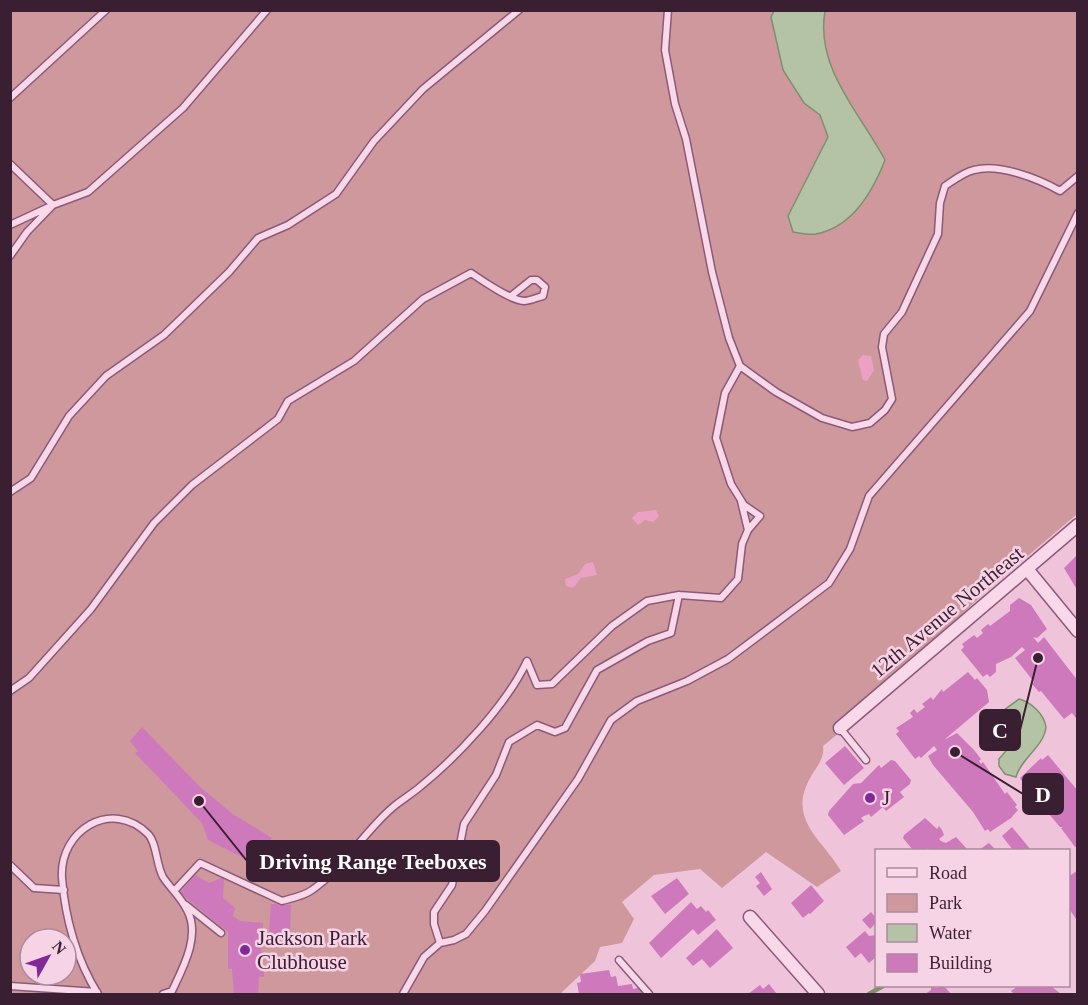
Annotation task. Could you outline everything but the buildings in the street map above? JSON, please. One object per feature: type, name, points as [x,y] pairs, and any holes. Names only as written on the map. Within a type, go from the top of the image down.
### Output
[{"type":"street","name":"12th Avenue Northeast","points":[[840,728],[1077,525]]},
{"type":"street","points":[[1027,569],[1077,631]]},
{"type":"street","points":[[750,917],[818,994]]},
{"type":"lane","points":[[10,98],[106,10]]},
{"type":"lane","points":[[10,225],[88,192],[183,108],[267,10]]},
{"type":"lane","points":[[10,492],[31,478],[69,416],[106,376],[164,335],[230,272],[258,238],[288,225],[336,194],[374,141],[423,89],[519,10]]},
{"type":"lane","points":[[668,10],[665,50],[675,104],[686,139],[712,272],[729,338],[740,366],[776,392],[822,418],[852,427],[870,423],[885,410],[892,399],[882,347],[884,334],[902,312],[938,234],[940,203],[945,186],[975,169],[1012,172],[1038,178],[1060,191],[1077,176]]},
{"type":"lane","points":[[10,164],[53,205]]},
{"type":"lane","points":[[10,175],[19,174]]},
{"type":"lane","points":[[10,256],[27,232],[53,205]]},
{"type":"lane","points":[[403,994],[424,957],[440,943],[466,934],[485,912],[578,779],[611,720],[637,701],[687,681],[728,659],[829,583],[850,549],[870,496],[1030,311],[1051,263],[1077,213]]},
{"type":"lane","points":[[10,691],[29,678],[91,609],[154,523],[192,485],[278,419],[288,401],[354,361],[423,299],[471,273],[512,296],[523,301],[543,296],[545,287],[537,280],[531,280],[512,296]]},
{"type":"lane","points":[[740,366],[725,393],[716,438],[731,484],[741,501],[748,530]]},
{"type":"lane","points":[[175,890],[201,863],[282,901],[310,891],[335,871],[364,836],[393,808],[423,786],[483,724],[518,681],[527,661],[537,685],[552,684],[612,626],[647,601],[679,596],[721,598],[738,579],[742,544],[748,530],[760,516],[741,501]]},
{"type":"lane","points":[[440,943],[434,924],[434,912],[452,885],[464,824],[496,775],[509,742],[537,725],[555,732],[566,728],[597,670],[648,641],[671,633],[679,596]]},
{"type":"lane","points":[[840,728],[866,760]]},
{"type":"lane","points":[[97,993],[77,951],[62,875],[68,850],[77,834],[98,819],[114,817],[133,821],[151,836],[157,864],[164,878],[183,903],[193,923],[188,956],[172,992],[163,994]]},
{"type":"lane","points":[[10,865],[34,888],[64,890]]},
{"type":"lane","points":[[183,903],[221,933]]},
{"type":"lane","points":[[620,960],[649,994]]},
{"type":"lane","points":[[10,986],[97,993]]},
{"type":"green space","points":[[10,11],[1077,11],[1077,514],[982,595],[845,728],[823,746],[821,760],[804,794],[803,807],[810,829],[841,871],[817,887],[766,852],[722,888],[700,869],[654,875],[622,902],[634,919],[622,943],[600,947],[595,961],[560,994],[11,994]]},
{"type":"sand","points":[[863,355],[871,356],[874,370],[867,381],[863,380],[858,360]]},
{"type":"sand","points":[[656,510],[659,516],[653,522],[645,520],[638,525],[632,518],[638,512]]},
{"type":"sand","points":[[593,562],[597,575],[581,578],[573,588],[566,586],[565,579],[578,574],[585,564]]},
{"type":"water","points":[[774,11],[825,11],[824,32],[833,71],[885,160],[868,195],[851,216],[841,224],[816,234],[793,232],[788,216],[828,137],[820,115],[804,103],[783,70],[771,17]]},
{"type":"water","points":[[1019,699],[1036,709],[1046,727],[1041,741],[1016,777],[1005,774],[999,766],[999,759],[1011,745],[998,721],[1000,713]]},
{"type":"waterway","points":[[869,994],[881,987]]},
{"type":"place","name":"C","points":[[1038,658]]},
{"type":"place","name":"D","points":[[955,752]]},
{"type":"place","name":"J","points":[[870,798]]},
{"type":"place","name":"Driving Range Teeboxes","points":[[199,801]]},
{"type":"place","name":"Jackson Park Clubhouse","points":[[245,950]]}]
